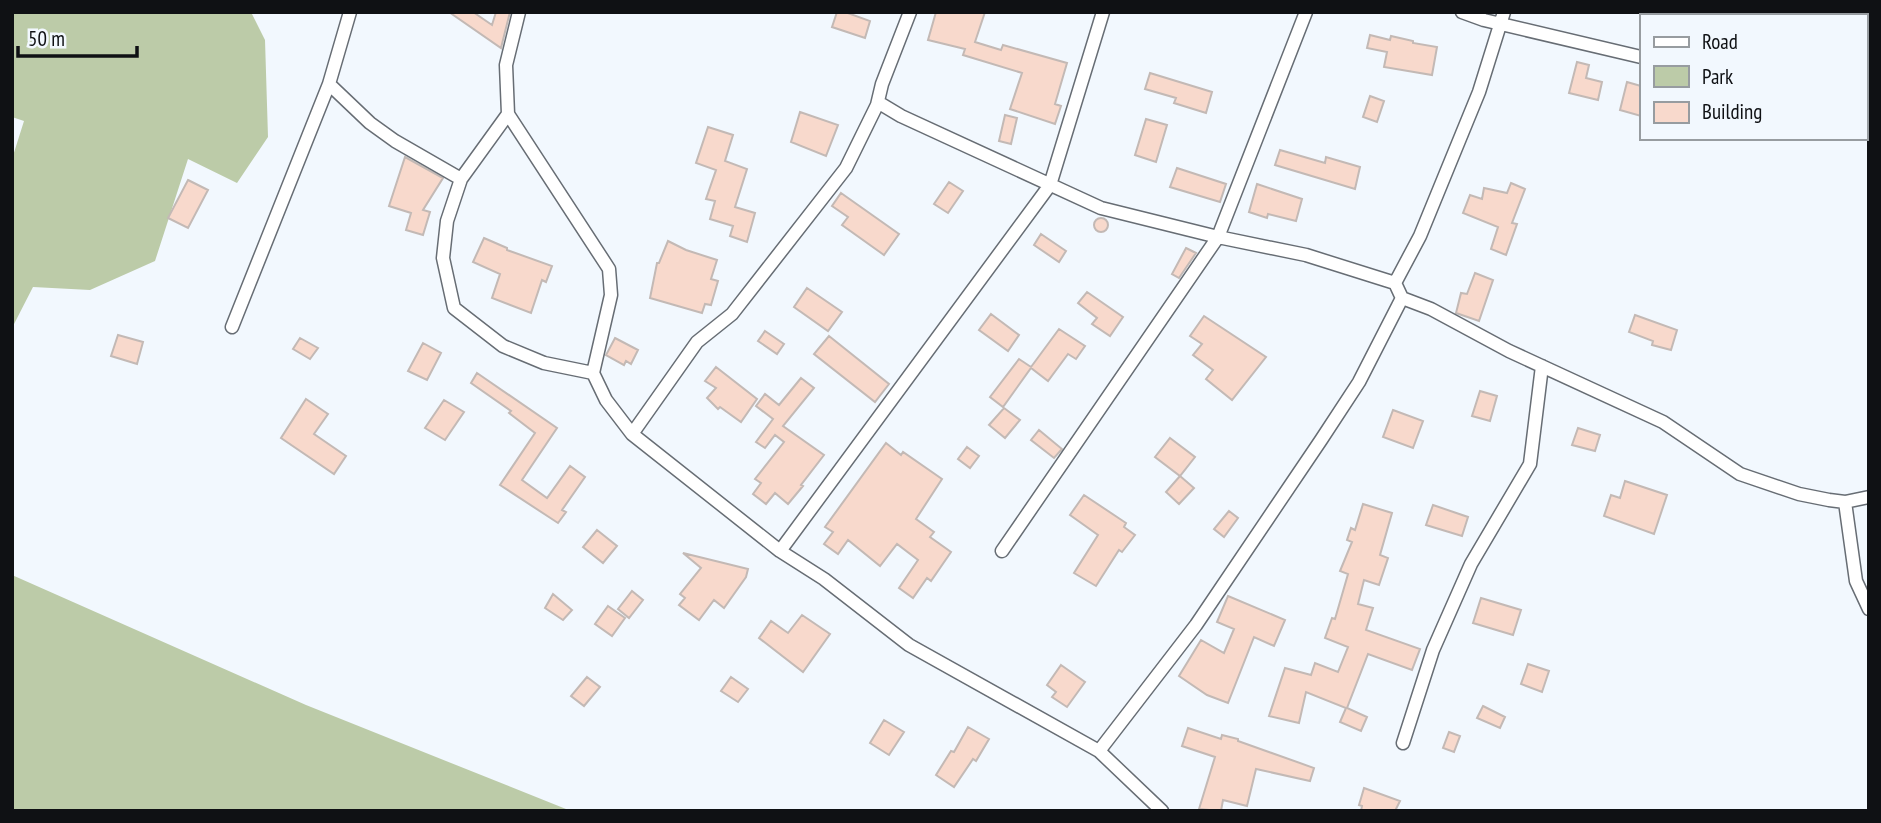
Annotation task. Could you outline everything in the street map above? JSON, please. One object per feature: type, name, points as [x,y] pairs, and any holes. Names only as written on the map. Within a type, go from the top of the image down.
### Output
[{"type":"street","points":[[232,327],[328,84],[350,12]]},
{"type":"street","points":[[519,12],[506,65],[509,114],[609,269],[611,295],[593,373],[606,400],[632,434],[780,551],[824,579],[909,645],[1099,751],[1162,811]]},
{"type":"street","points":[[632,434],[697,342],[732,314],[846,168],[877,105],[881,84],[909,12]]},
{"type":"street","points":[[780,551],[1050,185],[1103,12]]},
{"type":"street","points":[[1002,551],[1218,237],[1306,12]]},
{"type":"street","points":[[1462,12],[1502,18],[1640,57]]},
{"type":"street","points":[[1395,283],[1420,236],[1469,116],[1502,18]]},
{"type":"street","points":[[328,84],[369,123],[461,179]]},
{"type":"street","points":[[877,105],[881,104],[901,116],[1101,208],[1218,237],[1306,255],[1395,283],[1402,298],[1431,309],[1542,366],[1662,422],[1740,474],[1798,494],[1844,502],[1869,497]]},
{"type":"street","points":[[509,114],[461,179],[447,221],[443,258],[454,308],[503,346],[544,363],[593,373]]},
{"type":"street","points":[[1099,751],[1196,625],[1321,440],[1359,383],[1402,298]]},
{"type":"street","points":[[1403,743],[1433,650],[1471,564],[1530,464],[1542,366]]},
{"type":"street","points":[[1844,502],[1856,581],[1869,609]]},
{"type":"green space","points":[[12,12],[251,12],[265,40],[268,137],[237,183],[188,159],[155,261],[90,290],[33,287],[12,328],[12,159],[24,121],[12,117]]},
{"type":"green space","points":[[12,575],[306,705],[571,811],[12,811]]},
{"type":"building","points":[[449,12],[473,12],[492,25],[496,12],[510,12],[501,48]]},
{"type":"building","points":[[837,12],[845,12],[870,21],[865,38],[832,27]]},
{"type":"building","points":[[936,12],[985,12],[975,42],[1001,50],[1003,45],[1067,63],[1055,104],[1061,106],[1055,124],[1010,109],[1022,73],[963,55],[965,49],[928,40]]},
{"type":"building","points":[[1370,35],[1390,40],[1391,36],[1437,47],[1432,75],[1384,67],[1387,52],[1367,48]]},
{"type":"building","points":[[1577,62],[1589,65],[1586,78],[1602,82],[1598,100],[1569,93]]},
{"type":"building","points":[[1150,73],[1212,92],[1206,113],[1174,103],[1176,98],[1145,89]]},
{"type":"building","points":[[1627,82],[1640,86],[1640,116],[1620,110]]},
{"type":"building","points":[[1370,96],[1384,101],[1377,122],[1363,117]]},
{"type":"building","points":[[800,112],[838,125],[826,156],[791,142]]},
{"type":"building","points":[[1005,115],[1017,118],[1011,144],[999,141]]},
{"type":"building","points":[[1146,119],[1167,125],[1156,162],[1135,155]]},
{"type":"building","points":[[708,127],[733,135],[725,161],[747,169],[735,207],[755,213],[747,242],[730,236],[733,226],[710,219],[715,201],[706,199],[716,170],[696,163]]},
{"type":"building","points":[[1280,150],[1325,163],[1326,157],[1360,167],[1355,189],[1275,165]]},
{"type":"building","points":[[405,157],[443,178],[423,210],[430,212],[423,235],[406,230],[411,213],[389,206]]},
{"type":"building","points":[[1177,168],[1226,184],[1220,202],[1170,187]]},
{"type":"building","points":[[188,180],[208,190],[188,228],[168,218]]},
{"type":"building","points":[[949,182],[963,191],[948,213],[934,204]]},
{"type":"building","points":[[1511,183],[1525,189],[1512,223],[1517,224],[1506,255],[1491,249],[1498,227],[1463,213],[1470,195],[1482,199],[1484,188],[1507,193]]},
{"type":"building","points":[[1257,184],[1302,199],[1296,221],[1268,214],[1267,218],[1249,212]]},
{"type":"building","points":[[841,193],[899,234],[884,255],[842,225],[848,217],[832,206]]},
{"type":"building","points":[[1101,218],[1106,220],[1106,230],[1101,232],[1096,230],[1094,225],[1096,220]]},
{"type":"building","points":[[1041,234],[1066,251],[1059,262],[1034,245]]},
{"type":"building","points":[[484,238],[507,250],[552,266],[546,282],[542,280],[531,313],[492,298],[500,274],[473,262]]},
{"type":"building","points":[[668,241],[717,260],[711,279],[718,281],[711,305],[705,304],[702,313],[650,298],[657,263]]},
{"type":"building","points":[[1186,248],[1196,253],[1179,278],[1172,274]]},
{"type":"building","points":[[1475,273],[1493,280],[1479,321],[1456,313],[1461,293],[1467,294]]},
{"type":"building","points":[[807,288],[842,312],[828,331],[794,307]]},
{"type":"building","points":[[1087,292],[1123,317],[1110,336],[1092,324],[1097,318],[1078,303]]},
{"type":"building","points":[[991,314],[1019,335],[1008,351],[979,330]]},
{"type":"building","points":[[1635,315],[1677,330],[1671,350],[1652,345],[1653,341],[1629,332]]},
{"type":"building","points":[[1204,316],[1266,357],[1232,400],[1206,379],[1213,370],[1193,355],[1202,344],[1190,336]]},
{"type":"building","points":[[1059,329],[1085,346],[1076,359],[1068,354],[1048,381],[1031,368],[1003,407],[990,397],[1019,359],[1031,367]]},
{"type":"building","points":[[765,331],[784,344],[777,354],[758,341]]},
{"type":"building","points":[[118,335],[143,342],[137,364],[111,356]]},
{"type":"building","points":[[829,336],[889,384],[875,402],[814,354]]},
{"type":"building","points":[[300,338],[318,348],[310,359],[293,349]]},
{"type":"building","points":[[615,338],[638,350],[631,364],[626,361],[624,365],[606,355]]},
{"type":"building","points":[[423,343],[441,353],[427,380],[408,371]]},
{"type":"building","points":[[716,367],[757,399],[741,422],[720,407],[718,409],[707,398],[716,388],[705,381]]},
{"type":"building","points":[[477,373],[557,428],[522,480],[547,498],[570,466],[585,477],[562,510],[566,512],[558,523],[500,485],[535,433],[509,413],[511,411],[471,383]]},
{"type":"building","points":[[801,378],[814,388],[783,426],[824,455],[788,504],[775,493],[766,504],[753,494],[761,483],[755,479],[784,442],[775,435],[765,448],[756,442],[773,419],[756,406],[765,394],[779,405]]},
{"type":"building","points":[[1480,391],[1497,396],[1490,421],[1472,416]]},
{"type":"building","points":[[306,399],[328,414],[314,434],[346,456],[334,474],[281,438]]},
{"type":"building","points":[[444,400],[464,412],[445,440],[425,428]]},
{"type":"building","points":[[1004,408],[1020,420],[1005,438],[989,425]]},
{"type":"building","points":[[1393,410],[1423,421],[1413,448],[1383,437]]},
{"type":"building","points":[[1578,428],[1600,435],[1595,451],[1572,445]]},
{"type":"building","points":[[1039,430],[1062,449],[1054,458],[1031,440]]},
{"type":"building","points":[[1170,438],[1195,457],[1180,476],[1155,457]]},
{"type":"building","points":[[886,443],[942,479],[916,519],[934,532],[930,537],[951,552],[931,581],[927,578],[913,598],[899,588],[918,560],[897,544],[880,566],[848,540],[838,554],[824,544],[833,532],[825,527]]},
{"type":"building","points":[[967,447],[979,456],[970,468],[958,459]]},
{"type":"building","points":[[1180,476],[1194,488],[1179,504],[1166,492]]},
{"type":"building","points":[[1625,481],[1667,495],[1654,534],[1604,516],[1611,495],[1620,498]]},
{"type":"building","points":[[1084,495],[1126,523],[1124,527],[1135,535],[1122,552],[1119,550],[1096,586],[1074,573],[1098,535],[1070,515]]},
{"type":"building","points":[[1363,504],[1392,513],[1380,555],[1388,558],[1379,585],[1364,580],[1358,604],[1373,608],[1366,630],[1420,649],[1412,670],[1368,654],[1347,708],[1367,717],[1361,731],[1340,722],[1346,708],[1306,692],[1299,723],[1269,716],[1285,668],[1311,675],[1315,663],[1338,672],[1348,647],[1325,638],[1332,618],[1335,619],[1348,574],[1340,571],[1352,542],[1347,540],[1351,528],[1355,530]]},
{"type":"building","points":[[1433,505],[1468,517],[1462,536],[1426,525]]},
{"type":"building","points":[[1229,511],[1238,518],[1224,537],[1214,529]]},
{"type":"building","points":[[597,530],[617,546],[603,563],[583,547]]},
{"type":"building","points":[[683,553],[748,569],[746,577],[724,608],[714,600],[699,620],[679,605],[685,598],[680,594],[701,568]]},
{"type":"building","points":[[632,591],[643,600],[629,618],[618,609]]},
{"type":"building","points":[[553,594],[572,610],[563,620],[545,608]]},
{"type":"building","points":[[1228,596],[1285,620],[1274,646],[1254,637],[1228,703],[1207,695],[1179,676],[1201,640],[1224,653],[1234,629],[1217,622]]},
{"type":"building","points":[[1481,598],[1521,610],[1513,635],[1473,623]]},
{"type":"building","points":[[608,606],[625,618],[612,636],[595,624]]},
{"type":"building","points":[[802,615],[830,634],[803,672],[759,638],[771,621],[788,633]]},
{"type":"building","points":[[1528,664],[1549,671],[1542,692],[1521,684]]},
{"type":"building","points":[[1061,665],[1085,682],[1067,707],[1052,697],[1056,692],[1047,685]]},
{"type":"building","points":[[587,677],[600,687],[584,706],[571,696]]},
{"type":"building","points":[[731,677],[748,689],[738,702],[721,691]]},
{"type":"building","points":[[1483,706],[1505,717],[1500,728],[1477,718]]},
{"type":"building","points":[[884,720],[904,732],[889,755],[870,743]]},
{"type":"building","points":[[968,727],[989,739],[976,761],[973,759],[954,787],[936,775],[951,751],[954,752]]},
{"type":"building","points":[[1188,728],[1221,739],[1222,735],[1238,739],[1314,768],[1310,781],[1256,769],[1247,806],[1223,800],[1221,811],[1199,809],[1215,757],[1182,746]]},
{"type":"building","points":[[1449,732],[1460,736],[1454,752],[1443,748]]},
{"type":"building","points":[[1364,788],[1400,801],[1395,811],[1361,811],[1362,806],[1359,805]]}]
